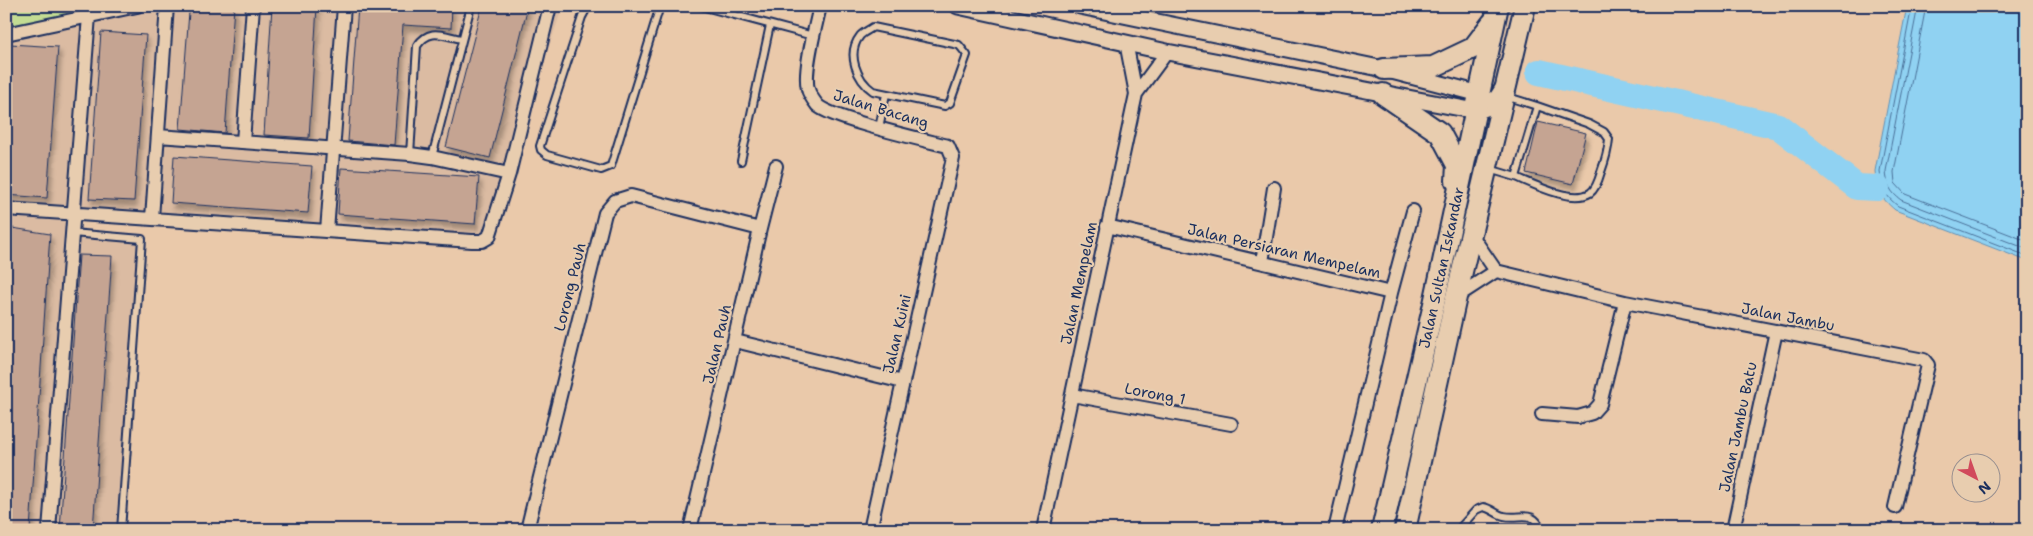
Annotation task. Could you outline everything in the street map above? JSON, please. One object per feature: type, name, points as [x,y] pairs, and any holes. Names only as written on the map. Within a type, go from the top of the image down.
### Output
[{"type":"main road","points":[[1405,530],[1456,297],[1494,138],[1492,97],[1525,6]]},
{"type":"main road","points":[[1384,69],[1433,67],[1473,48],[1497,12]]},
{"type":"main road","name":"Jalan Sultan Iskandar","points":[[1382,530],[1455,205],[1492,97],[1497,12]]},
{"type":"main road","points":[[1383,94],[1440,133],[1457,165],[1455,205]]},
{"type":"street","points":[[6,34],[88,10],[137,6]]},
{"type":"street","points":[[152,218],[167,6]]},
{"type":"street","points":[[243,142],[253,6]]},
{"type":"street","points":[[327,231],[344,6]]},
{"type":"street","points":[[6,209],[482,241],[490,236],[509,174],[550,6]]},
{"type":"street","name":"Jalan Bacang","points":[[820,6],[807,75],[807,88],[818,106],[830,112],[879,128],[948,146]]},
{"type":"street","points":[[958,6],[1167,52],[1383,94],[1492,97]]},
{"type":"street","points":[[1080,6],[1384,69],[1492,97]]},
{"type":"street","points":[[49,530],[88,10]]},
{"type":"street","points":[[1126,42],[1136,94]]},
{"type":"street","name":"Jalan Mempelam","points":[[1043,530],[1136,94],[1167,52]]},
{"type":"street","points":[[158,136],[410,154],[509,174]]},
{"type":"street","name":"Jalan Kuini","points":[[870,530],[953,158],[948,146]]},
{"type":"street","name":"Jalan Pauh","points":[[690,530],[776,166]]},
{"type":"street","points":[[1262,262],[1274,188]]},
{"type":"street","name":"Lorong Pauh","points":[[527,530],[605,214],[610,207],[615,201],[631,196],[760,229]]},
{"type":"street","points":[[1391,293],[1413,211]]},
{"type":"street","name":"Jalan Persiaran Mempelam","points":[[1107,226],[1391,293],[1335,530]]},
{"type":"street","points":[[1456,297],[1496,271],[1472,236]]},
{"type":"street","name":"Jalan Jambu","points":[[1496,271],[1625,302],[1924,360],[1928,365],[1895,507]]},
{"type":"street","points":[[1542,414],[1578,416],[1592,414],[1600,404],[1625,302]]},
{"type":"street","name":"Jalan Jambu Batu","points":[[1732,530],[1776,331]]},
{"type":"street","points":[[735,341],[903,382]]},
{"type":"street","name":"Lorong 1","points":[[1072,395],[1231,424]]},
{"type":"lane","points":[[432,157],[471,6]]},
{"type":"lane","points":[[588,6],[582,17],[540,146],[541,150],[547,155],[601,170],[611,166],[660,6]]},
{"type":"lane","points":[[701,6],[813,36]]},
{"type":"lane","points":[[741,161],[770,25]]},
{"type":"lane","points":[[873,27],[959,45],[965,50],[967,55],[953,95],[950,102],[945,106],[886,94],[873,92],[868,88],[855,69],[854,50],[860,36],[873,27]]},
{"type":"lane","points":[[410,154],[417,46],[422,38],[432,34],[462,39]]},
{"type":"lane","points":[[879,128],[886,94]]},
{"type":"lane","points":[[1487,168],[1516,176],[1560,194],[1580,196],[1590,192],[1596,185],[1608,153],[1609,139],[1599,128],[1537,106],[1492,97]]},
{"type":"lane","points":[[1516,176],[1537,106]]},
{"type":"lane","points":[[72,233],[142,239],[121,530]]},
{"type":"lane","points":[[1458,530],[1476,510],[1483,506],[1502,516],[1527,515],[1535,520],[1542,530]]},
{"type":"shaded area","points":[[140,6],[563,6],[482,241],[74,213],[72,233],[142,239],[121,530],[6,530],[6,34]]},
{"type":"green space","points":[[6,6],[83,6],[89,16],[6,34]]},
{"type":"water","points":[[1907,6],[2027,6],[2027,261],[1895,210],[1880,193],[1875,171]]},
{"type":"building","points":[[217,6],[234,6],[225,133],[180,129],[189,12]]},
{"type":"building","points":[[272,6],[317,6],[309,138],[264,135]]},
{"type":"building","points":[[358,6],[452,6],[451,28],[403,25],[394,145],[348,141]]},
{"type":"building","points":[[482,6],[528,6],[490,158],[446,147]]},
{"type":"building","points":[[101,32],[146,35],[134,201],[89,199]]},
{"type":"building","points":[[10,44],[58,47],[47,198],[6,195],[6,102]]},
{"type":"building","points":[[1538,122],[1586,133],[1573,184],[1526,173]]},
{"type":"building","points":[[174,156],[312,166],[308,213],[171,203]]},
{"type":"building","points":[[341,168],[479,177],[475,224],[338,214]]},
{"type":"building","points":[[6,227],[50,234],[30,530],[6,530]]},
{"type":"building","points":[[79,255],[112,256],[93,530],[60,530]]},
{"type":"waterway","points":[[1539,72],[1778,126],[1857,187],[1877,188]]}]
